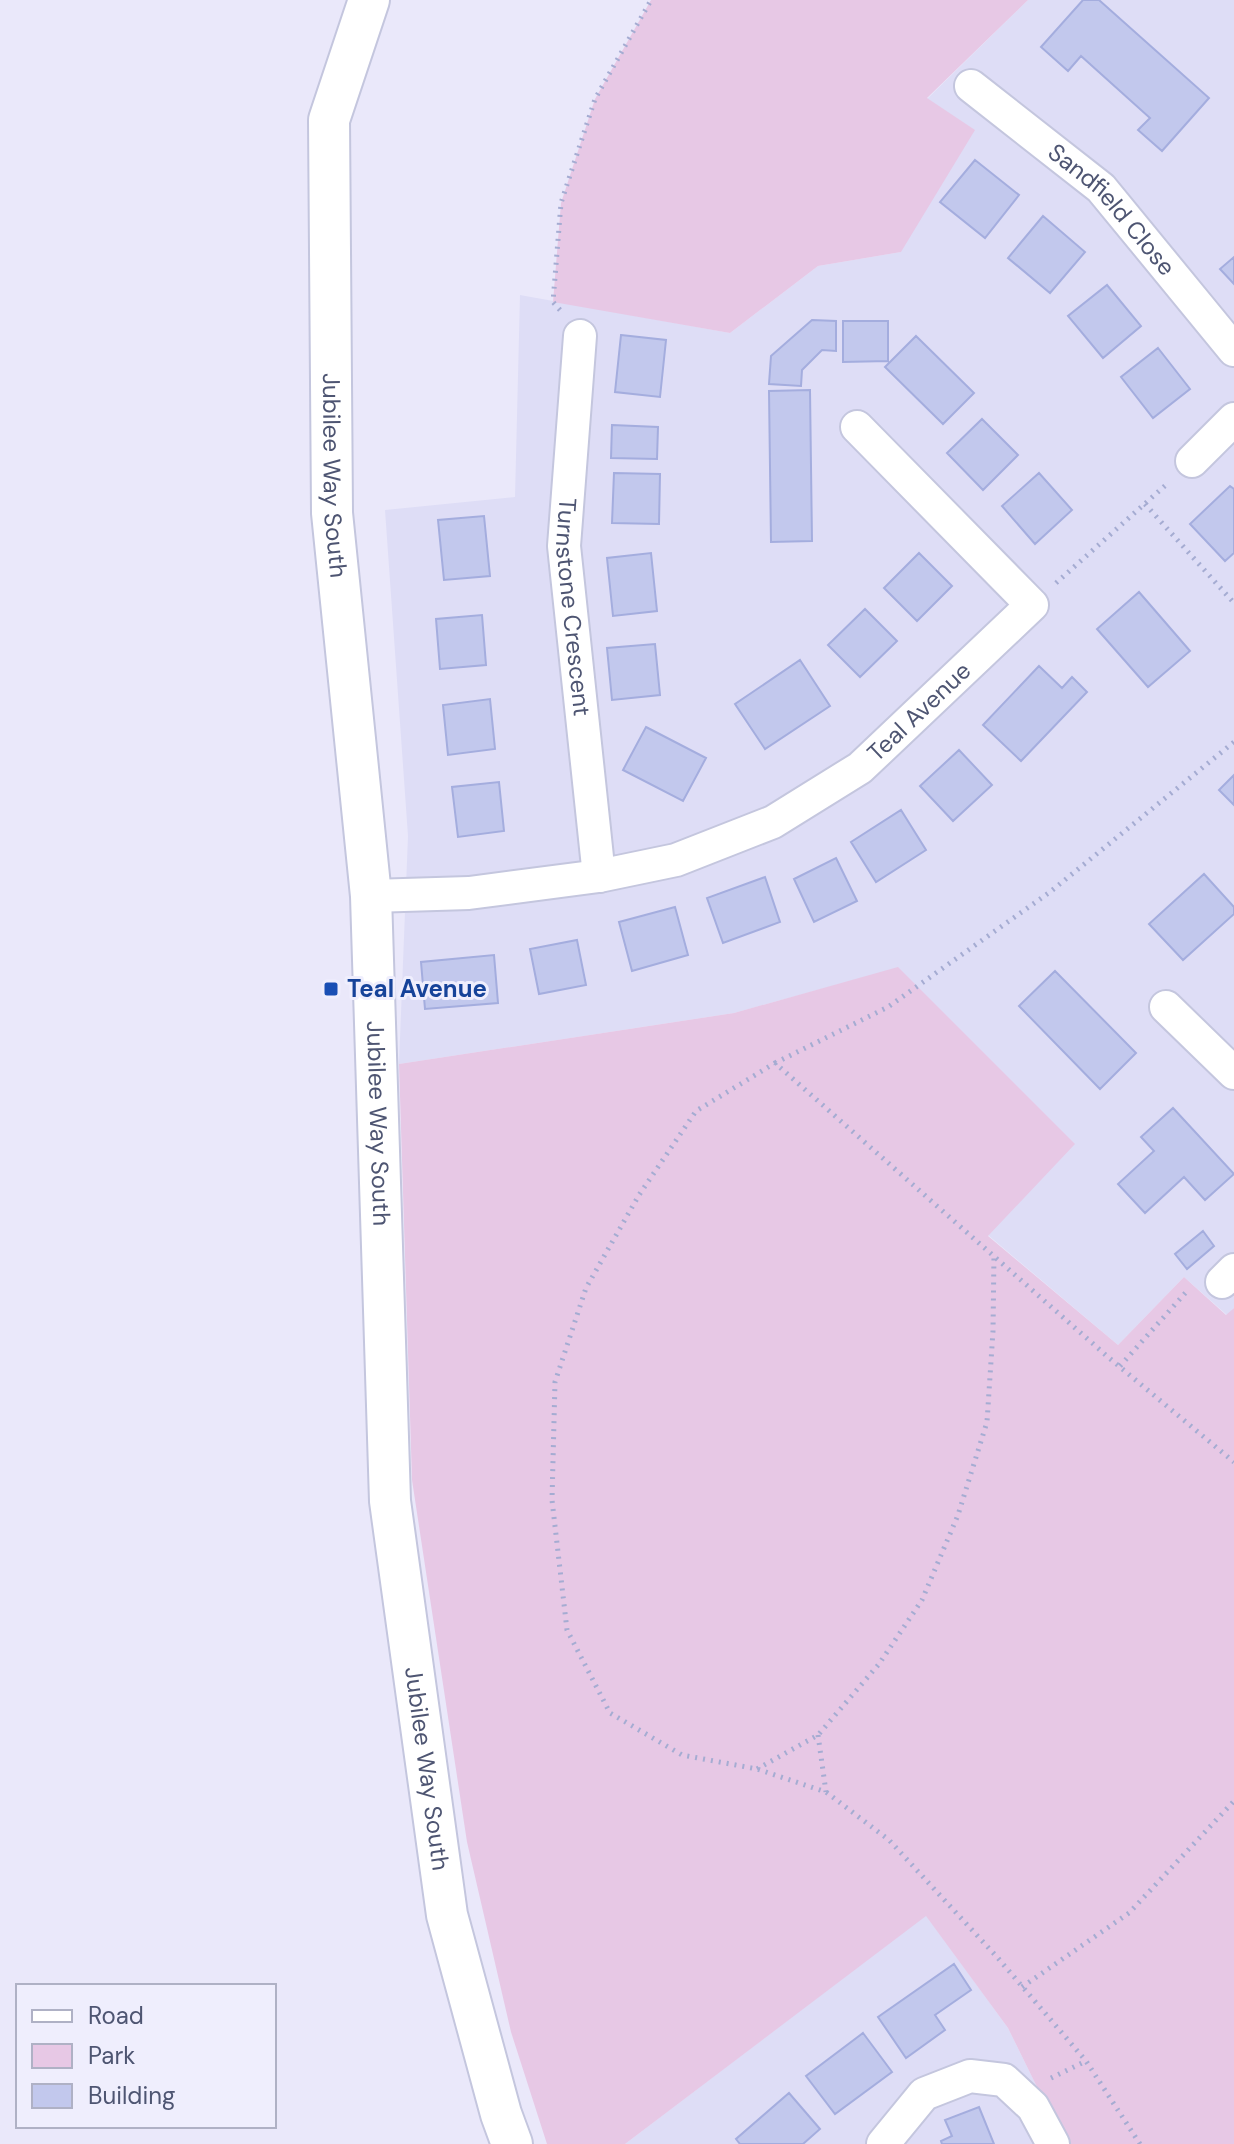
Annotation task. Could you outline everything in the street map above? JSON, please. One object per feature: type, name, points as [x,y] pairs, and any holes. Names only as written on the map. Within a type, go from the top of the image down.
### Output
[{"type":"street","name":"Jubilee Way South","points":[[369,0],[329,120],[332,513],[371,896],[390,1501],[447,1915],[512,2144]]},
{"type":"street","name":"Sandfield Close","points":[[971,86],[1101,188],[1234,350]]},
{"type":"street","name":"Turnstone Crescent","points":[[580,336],[564,546],[599,876]]},
{"type":"street","points":[[1192,461],[1234,419]]},
{"type":"street","points":[[857,427],[1032,605]]},
{"type":"street","name":"Teal Avenue","points":[[371,896],[469,893],[599,876],[676,860],[773,822],[860,768],[1032,605]]},
{"type":"street","points":[[1166,1007],[1234,1073]]},
{"type":"street","points":[[883,2144],[924,2094],[970,2076],[1004,2080],[1033,2107],[1053,2144]]},
{"type":"path","points":[[580,336],[553,302],[561,203],[595,99],[651,0]]},
{"type":"path","points":[[1032,605],[1192,461]]},
{"type":"path","points":[[1145,504],[1234,603]]},
{"type":"path","points":[[1140,2144],[1086,2061],[889,1840],[826,1792],[757,1769],[682,1755],[610,1713],[567,1630],[552,1500],[555,1382],[586,1288],[639,1195],[696,1111],[775,1063],[888,1007],[1050,892],[1234,742]]},
{"type":"path","points":[[775,1063],[1234,1462]]},
{"type":"path","points":[[757,1769],[818,1735],[879,1664],[922,1600],[958,1515],[987,1422],[994,1253]]},
{"type":"path","points":[[1120,1366],[1205,1272],[1228,1276]]},
{"type":"path","points":[[818,1735],[826,1792]]},
{"type":"path","points":[[1022,1987],[1129,1913],[1234,1801]]},
{"type":"shaded area","points":[[1028,0],[1234,0],[1234,1308],[1227,1315],[1184,1277],[1118,1345],[988,1235],[915,987],[898,968],[734,1013],[399,1064],[408,836],[385,510],[515,497],[520,295],[730,333],[818,266],[901,252],[927,99]]},
{"type":"shaded area","points":[[926,1915],[1008,2028],[1065,2144],[625,2144]]},
{"type":"green space","points":[[651,0],[1028,0],[927,98],[975,130],[901,252],[818,266],[730,333],[553,302],[561,203],[595,99]]},
{"type":"green space","points":[[898,967],[1075,1144],[988,1236],[1118,1345],[1184,1277],[1226,1315],[1234,1308],[1234,2144],[1065,2144],[1008,2028],[926,1916],[625,2144],[547,2144],[511,2032],[467,1842],[412,1480],[399,1064],[734,1013]]},
{"type":"building","points":[[1083,0],[1099,0],[1209,98],[1162,151],[1138,130],[1150,118],[1081,56],[1068,71],[1041,47]]},
{"type":"building","points":[[975,160],[1019,195],[985,238],[940,202]]},
{"type":"building","points":[[1043,216],[1085,252],[1050,293],[1008,258]]},
{"type":"building","points":[[1234,257],[1234,284],[1220,269]]},
{"type":"building","points":[[1107,285],[1141,326],[1103,358],[1068,316]]},
{"type":"building","points":[[812,320],[836,321],[836,351],[822,350],[802,370],[801,386],[769,384],[771,356]]},
{"type":"building","points":[[843,321],[888,321],[888,361],[843,362]]},
{"type":"building","points":[[621,335],[666,340],[660,397],[615,392]]},
{"type":"building","points":[[916,336],[974,393],[943,424],[885,367]]},
{"type":"building","points":[[1158,348],[1190,389],[1153,418],[1121,377]]},
{"type":"building","points":[[810,390],[812,541],[771,542],[769,391]]},
{"type":"building","points":[[982,419],[1018,455],[983,490],[947,453]]},
{"type":"building","points":[[612,425],[658,427],[657,459],[611,458]]},
{"type":"building","points":[[614,473],[660,474],[659,524],[612,523]]},
{"type":"building","points":[[1039,473],[1072,510],[1035,544],[1002,506]]},
{"type":"building","points":[[1230,486],[1234,489],[1234,553],[1225,561],[1190,524]]},
{"type":"building","points":[[484,516],[490,576],[444,580],[438,520]]},
{"type":"building","points":[[651,553],[657,611],[613,616],[607,558]]},
{"type":"building","points":[[919,553],[952,586],[917,621],[884,588]]},
{"type":"building","points":[[1139,592],[1190,651],[1148,687],[1097,629]]},
{"type":"building","points":[[865,609],[897,641],[860,677],[828,645]]},
{"type":"building","points":[[482,615],[486,665],[440,669],[436,619]]},
{"type":"building","points":[[655,644],[660,695],[612,700],[607,648]]},
{"type":"building","points":[[800,660],[830,706],[765,749],[735,704]]},
{"type":"building","points":[[1039,666],[1062,688],[1072,677],[1087,692],[1021,761],[983,725]]},
{"type":"building","points":[[490,699],[495,749],[448,755],[443,705]]},
{"type":"building","points":[[646,727],[706,758],[683,801],[623,770]]},
{"type":"building","points":[[959,750],[992,785],[953,821],[920,786]]},
{"type":"building","points":[[1234,775],[1234,805],[1219,790]]},
{"type":"building","points":[[499,782],[504,831],[458,837],[452,787]]},
{"type":"building","points":[[901,810],[926,850],[876,882],[851,842]]},
{"type":"building","points":[[836,858],[857,901],[814,922],[794,879]]},
{"type":"building","points":[[1204,874],[1234,907],[1234,914],[1183,960],[1149,924]]},
{"type":"building","points":[[765,877],[780,922],[723,943],[707,898]]},
{"type":"building","points":[[675,907],[688,955],[632,971],[619,922]]},
{"type":"building","points":[[577,940],[586,985],[539,994],[530,949]]},
{"type":"building","points":[[494,955],[498,1003],[425,1009],[421,962]]},
{"type":"building","points":[[1055,971],[1136,1053],[1100,1089],[1019,1006]]},
{"type":"building","points":[[1173,1108],[1234,1174],[1205,1200],[1184,1177],[1145,1213],[1118,1184],[1154,1151],[1141,1137]]},
{"type":"building","points":[[1203,1231],[1214,1246],[1187,1269],[1175,1254]]},
{"type":"building","points":[[954,1964],[971,1990],[935,2015],[945,2030],[906,2058],[878,2017]]},
{"type":"building","points":[[863,2033],[892,2072],[835,2114],[806,2076]]},
{"type":"building","points":[[789,2093],[820,2129],[803,2144],[740,2144],[736,2139]]},
{"type":"building","points":[[979,2107],[994,2144],[942,2144],[941,2141],[952,2136],[945,2120]]},
{"type":"place","name":"Teal Avenue","points":[[331,989]]}]
